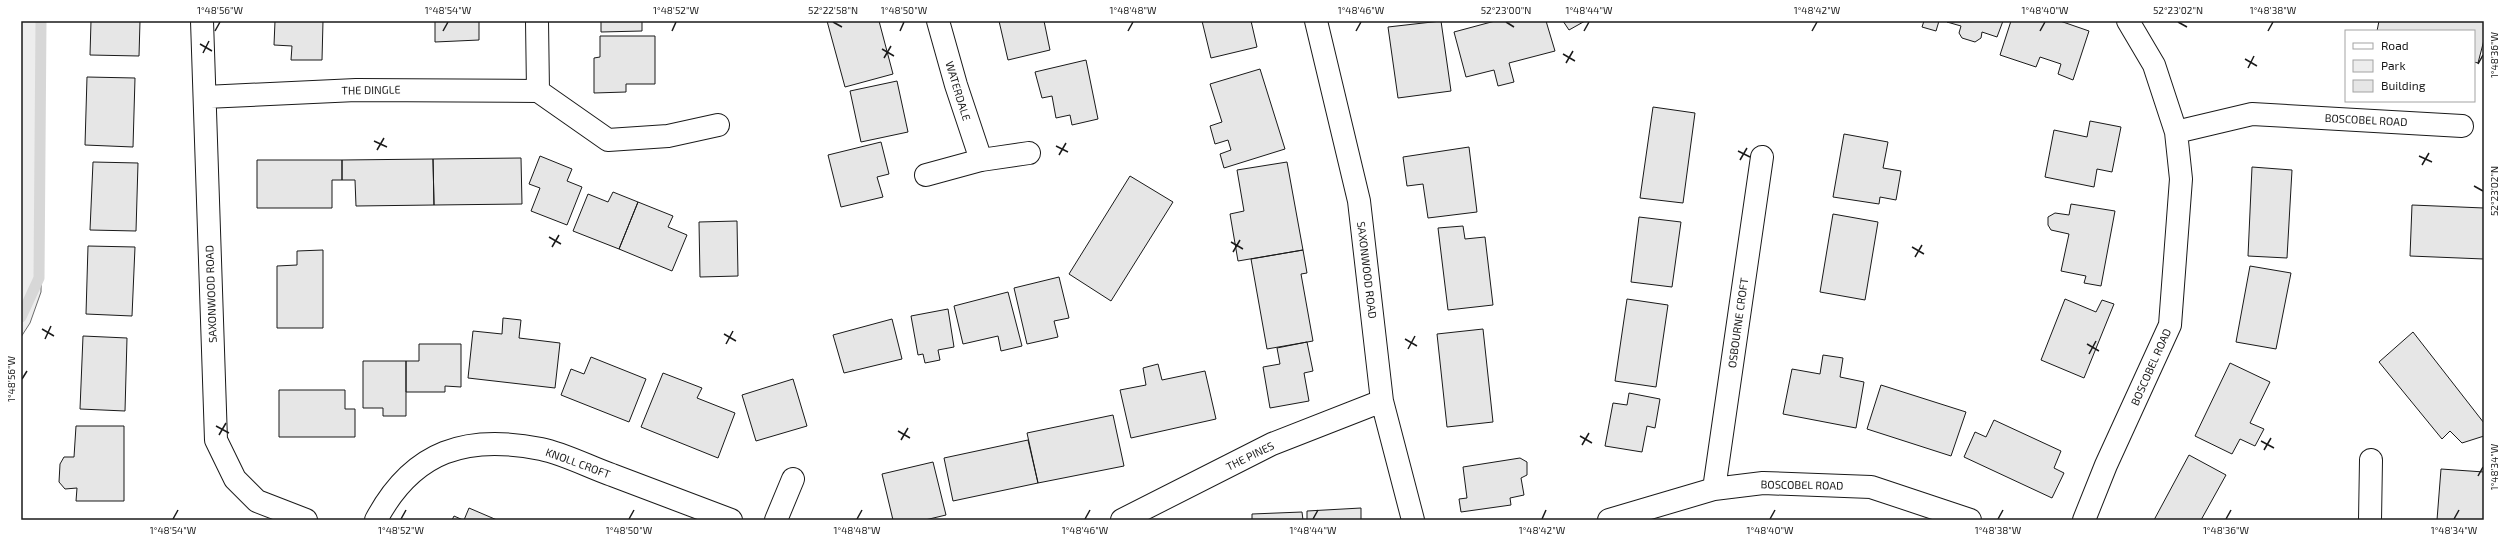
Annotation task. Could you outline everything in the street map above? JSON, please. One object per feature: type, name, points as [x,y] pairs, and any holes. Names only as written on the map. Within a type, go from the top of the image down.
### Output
[{"type":"street","name":"SAXONWOOD ROAD","points":[[202,21],[216,440],[235,479],[257,501],[306,520]]},
{"type":"street","points":[[538,21],[538,91],[608,140],[668,136],[718,125]]},
{"type":"street","name":"WATERDALE","points":[[938,21],[956,85],[981,160]]},
{"type":"street","name":"SAXONWOOD ROAD","points":[[1316,21],[1359,201],[1382,401],[1413,520]]},
{"type":"street","name":"BOSCOBEL ROAD","points":[[2084,520],[2106,465],[2170,325],[2181,179],[2176,132],[2154,65],[2128,21]]},
{"type":"street","name":"THE DINGLE","points":[[205,97],[356,90],[538,91]]},
{"type":"street","name":"BOSCOBEL ROAD","points":[[2176,132],[2252,114],[2462,126]]},
{"type":"street","points":[[926,175],[981,160],[1029,153]]},
{"type":"street","name":"OSBOURNE CROFT","points":[[1714,489],[1762,157]]},
{"type":"street","name":"THE PINES","points":[[1122,520],[1272,444],[1382,401]]},
{"type":"street","name":"KNOLL CROFT","points":[[376,520],[386,501],[410,474],[441,453],[479,443],[542,449],[731,520]]},
{"type":"street","points":[[2370,520],[2371,460]]},
{"type":"street","points":[[776,520],[793,479]]},
{"type":"street","name":"BOSCOBEL ROAD","points":[[1609,520],[1714,489],[1763,483],[1871,487],[1970,520]]},
{"type":"green space","points":[[21,21],[45,21],[41,292],[30,323],[21,337]]},
{"type":"building","points":[[91,21],[140,21],[139,56],[90,55]]},
{"type":"building","points":[[275,21],[323,21],[322,60],[291,60],[292,46],[274,45]]},
{"type":"building","points":[[435,21],[479,21],[479,40],[435,42]]},
{"type":"building","points":[[601,21],[642,21],[642,31],[601,32]]},
{"type":"building","points":[[827,21],[879,21],[893,74],[845,87]]},
{"type":"building","points":[[999,21],[1044,21],[1050,50],[1008,60]]},
{"type":"building","points":[[1202,21],[1251,21],[1257,47],[1211,58]]},
{"type":"building","points":[[1441,21],[1451,91],[1398,98],[1388,27]]},
{"type":"building","points":[[1495,21],[1546,21],[1555,51],[1509,63],[1514,82],[1498,86],[1494,70],[1466,77],[1454,32]]},
{"type":"building","points":[[1563,21],[1585,21],[1569,30]]},
{"type":"building","points":[[1924,21],[1939,21],[1936,31],[1922,27]]},
{"type":"building","points":[[2003,21],[1997,37],[1982,32],[1981,38],[1975,42],[1962,38],[1959,33],[1961,26],[1947,22]]},
{"type":"building","points":[[2011,21],[2060,21],[2089,31],[2073,80],[2058,74],[2061,64],[2040,57],[2036,67],[2000,55]]},
{"type":"building","points":[[2379,21],[2484,21],[2484,40],[2478,63],[2475,62],[2475,30],[2377,30]]},
{"type":"building","points":[[600,36],[655,36],[655,84],[626,84],[626,92],[594,93],[594,58],[600,57]]},
{"type":"building","points":[[1086,60],[1098,119],[1072,125],[1070,115],[1056,118],[1052,96],[1042,98],[1035,72]]},
{"type":"building","points":[[1260,69],[1285,149],[1224,168],[1220,154],[1231,150],[1228,140],[1215,144],[1210,126],[1222,122],[1210,84]]},
{"type":"building","points":[[87,77],[135,78],[133,147],[85,145]]},
{"type":"building","points":[[897,81],[908,132],[861,142],[850,91]]},
{"type":"building","points":[[1653,107],[1695,113],[1683,203],[1640,198]]},
{"type":"building","points":[[2090,121],[2121,127],[2112,172],[2097,169],[2094,187],[2045,177],[2054,130],[2087,137]]},
{"type":"building","points":[[1844,134],[1888,142],[1883,168],[1901,171],[1896,200],[1880,197],[1879,204],[1833,197]]},
{"type":"building","points":[[881,142],[889,174],[877,177],[883,197],[841,207],[828,155]]},
{"type":"building","points":[[1469,147],[1477,212],[1428,218],[1423,184],[1407,186],[1403,157]]},
{"type":"building","points":[[540,156],[572,169],[567,181],[582,187],[567,225],[531,211],[540,188],[529,184]]},
{"type":"building","points":[[521,158],[522,204],[434,205],[433,159]]},
{"type":"building","points":[[433,159],[434,205],[356,206],[355,180],[342,180],[342,160]]},
{"type":"building","points":[[257,160],[342,160],[342,180],[332,180],[332,208],[257,208]]},
{"type":"building","points":[[93,162],[138,163],[136,231],[90,230]]},
{"type":"building","points":[[1287,162],[1303,250],[1238,261],[1230,214],[1244,211],[1237,170]]},
{"type":"building","points":[[2252,167],[2292,170],[2287,258],[2248,256]]},
{"type":"building","points":[[1130,176],[1173,202],[1111,301],[1069,274]]},
{"type":"building","points":[[613,192],[638,202],[619,249],[573,231],[588,194],[608,202]]},
{"type":"building","points":[[638,202],[673,216],[668,227],[687,235],[672,271],[619,249]]},
{"type":"building","points":[[2071,204],[2115,211],[2101,286],[2084,283],[2086,276],[2061,271],[2069,234],[2051,230],[2048,225],[2048,217],[2055,213],[2069,215]]},
{"type":"building","points":[[2412,205],[2484,208],[2484,259],[2410,256]]},
{"type":"building","points":[[1833,214],[1878,222],[1865,300],[1820,292]]},
{"type":"building","points":[[1639,217],[1681,222],[1672,287],[1631,282]]},
{"type":"building","points":[[737,221],[738,276],[700,277],[699,222]]},
{"type":"building","points":[[1463,226],[1465,239],[1485,237],[1493,305],[1448,310],[1438,228]]},
{"type":"building","points":[[88,246],[135,247],[132,316],[86,314]]},
{"type":"building","points":[[323,250],[323,328],[277,328],[277,266],[297,265],[297,251]]},
{"type":"building","points":[[1303,250],[1307,273],[1301,274],[1313,341],[1267,349],[1251,259]]},
{"type":"building","points":[[2250,266],[2291,273],[2276,349],[2236,342]]},
{"type":"building","points":[[1059,277],[1069,318],[1054,321],[1058,337],[1027,344],[1014,288]]},
{"type":"building","points":[[1008,292],[1022,346],[1001,351],[998,336],[963,344],[954,306]]},
{"type":"building","points":[[1627,299],[1668,305],[1656,387],[1615,381]]},
{"type":"building","points":[[2065,299],[2096,312],[2102,300],[2114,304],[2084,378],[2041,360]]},
{"type":"building","points":[[948,309],[954,347],[938,350],[940,360],[925,363],[923,354],[918,355],[911,316]]},
{"type":"building","points":[[503,318],[521,320],[519,338],[560,343],[555,388],[468,378],[473,331],[502,334]]},
{"type":"building","points":[[892,319],[902,359],[844,373],[833,335]]},
{"type":"building","points":[[1483,329],[1493,422],[1447,427],[1437,334]]},
{"type":"building","points":[[2413,332],[2484,423],[2484,436],[2462,443],[2450,431],[2442,439],[2379,362]]},
{"type":"building","points":[[83,336],[127,338],[125,411],[80,409]]},
{"type":"building","points":[[1307,342],[1313,371],[1304,373],[1309,401],[1270,408],[1263,367],[1280,364],[1277,348]]},
{"type":"building","points":[[419,344],[461,344],[461,387],[445,386],[445,392],[406,392],[406,361],[419,361]]},
{"type":"building","points":[[1823,355],[1843,358],[1840,377],[1864,382],[1856,428],[1783,414],[1792,369],[1820,374]]},
{"type":"building","points":[[591,357],[646,379],[629,422],[561,395],[571,369],[584,374]]},
{"type":"building","points":[[363,361],[406,361],[406,416],[383,416],[383,408],[363,408]]},
{"type":"building","points":[[2230,363],[2270,382],[2250,423],[2264,429],[2255,446],[2240,439],[2232,454],[2195,436]]},
{"type":"building","points":[[1158,364],[1162,380],[1205,371],[1216,419],[1131,438],[1120,390],[1146,385],[1143,368]]},
{"type":"building","points":[[663,373],[702,388],[697,398],[735,413],[718,458],[641,427]]},
{"type":"building","points":[[793,379],[807,426],[756,441],[742,395]]},
{"type":"building","points":[[1881,385],[1966,412],[1951,456],[1867,429]]},
{"type":"building","points":[[279,390],[345,390],[345,409],[355,409],[355,437],[279,437]]},
{"type":"building","points":[[1629,393],[1660,399],[1655,428],[1647,426],[1642,452],[1605,446],[1613,403],[1627,405]]},
{"type":"building","points":[[1113,415],[1124,466],[1038,483],[1027,433]]},
{"type":"building","points":[[1994,420],[2061,451],[2054,468],[2064,473],[2052,498],[1964,457],[1975,432],[1986,437]]},
{"type":"building","points":[[76,426],[124,426],[124,501],[76,501],[77,488],[65,489],[59,482],[60,464],[64,457],[74,457]]},
{"type":"building","points":[[1028,440],[1038,483],[953,501],[944,458]]},
{"type":"building","points":[[2189,455],[2226,475],[2201,520],[2154,520]]},
{"type":"building","points":[[1520,458],[1527,462],[1527,475],[1521,478],[1524,495],[1510,498],[1511,505],[1461,512],[1459,499],[1467,498],[1463,467]]},
{"type":"building","points":[[933,462],[946,515],[925,520],[893,520],[882,474]]},
{"type":"building","points":[[2441,469],[2484,472],[2484,520],[2437,520]]},
{"type":"building","points":[[469,508],[497,520],[464,520]]},
{"type":"building","points":[[1361,508],[1361,520],[1307,520],[1307,511]]},
{"type":"building","points":[[1302,512],[1303,520],[1252,520],[1252,514]]},
{"type":"building","points":[[454,516],[463,520],[452,520]]},
{"type":"waterway","points":[[21,317],[39,278],[41,21]]}]
